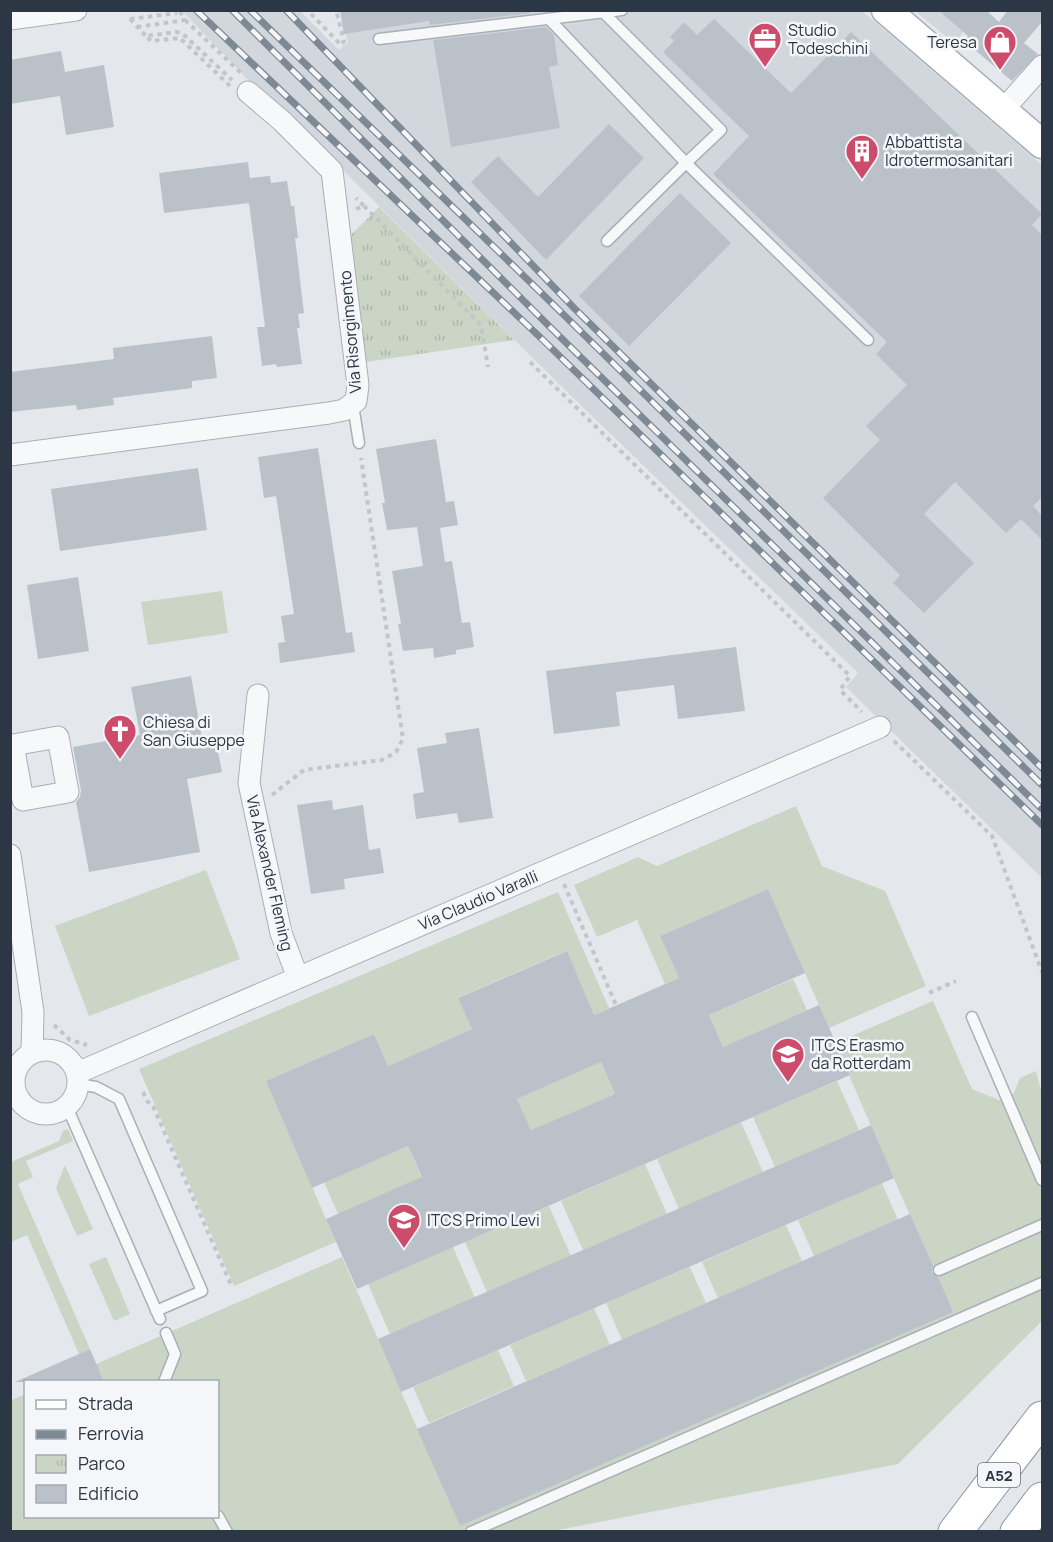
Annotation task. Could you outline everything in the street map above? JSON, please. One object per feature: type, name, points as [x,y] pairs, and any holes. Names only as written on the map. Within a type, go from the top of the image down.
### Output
[{"type":"highway","name":"A52","points":[[955,1532],[1042,1418]]},
{"type":"highway","points":[[1017,1532],[1042,1499]]},
{"type":"street","points":[[10,19],[76,10]]},
{"type":"street","points":[[886,10],[1042,144]]},
{"type":"street","points":[[1003,110],[1042,66]]},
{"type":"street","name":"Via Risorgimento","points":[[10,456],[329,413],[344,410],[353,405],[358,395],[358,385],[332,171],[242,80]]},
{"type":"street","name":"Via Alexander Fleming","points":[[258,695],[249,783],[281,933],[298,978]]},
{"type":"street","name":"Via Claudio Varalli","points":[[78,1078],[298,978],[880,728]]},
{"type":"street","points":[[10,855],[32,1003],[34,1023],[32,1053]]},
{"type":"street","points":[[43,1050],[64,1055],[72,1063],[78,1078],[73,1099],[65,1107],[53,1112],[37,1112],[14,1095],[17,1070],[26,1057],[43,1050]]},
{"type":"lane","points":[[379,39],[622,10]]},
{"type":"lane","points":[[604,13],[721,130],[607,241]]},
{"type":"lane","points":[[550,20],[686,163],[868,340]]},
{"type":"lane","points":[[353,405],[359,442]]},
{"type":"lane","points":[[972,1017],[1042,1180]]},
{"type":"lane","points":[[65,1107],[71,1116],[158,1315],[202,1291],[119,1099],[78,1078]]},
{"type":"lane","points":[[939,1270],[1042,1225]]},
{"type":"lane","points":[[471,1532],[1042,1283]]},
{"type":"lane","points":[[165,1380],[175,1354],[166,1334]]},
{"type":"lane","points":[[219,1518],[227,1532]]},
{"type":"path","points":[[306,10],[316,10]]},
{"type":"path","points":[[311,14],[341,45],[344,41],[336,10]]},
{"type":"path","points":[[178,12],[242,80],[230,86],[180,38],[151,41],[130,20],[178,12]]},
{"type":"path","points":[[137,27],[185,20]]},
{"type":"path","points":[[146,36],[179,32],[231,80],[242,80]]},
{"type":"path","points":[[364,206],[482,325],[488,367]]},
{"type":"path","points":[[530,362],[850,676],[840,690],[992,836],[1042,972]]},
{"type":"path","points":[[255,808],[304,770],[382,760],[396,752],[403,740],[359,442]]},
{"type":"path","points":[[564,884],[616,1005]]},
{"type":"path","points":[[929,993],[956,981]]},
{"type":"path","points":[[50,1019],[63,1036],[78,1044],[90,1046]]},
{"type":"path","points":[[143,1092],[148,1102],[152,1104],[232,1287]]},
{"type":"shaded area","points":[[182,11],[300,11],[339,50],[348,42],[340,11],[862,11],[1042,165],[1042,878],[846,687],[858,673],[561,386],[288,116],[255,87]]},
{"type":"shaded area","points":[[915,11],[981,11],[954,43]]},
{"type":"green space","points":[[379,207],[514,340],[366,362],[351,235]]},
{"type":"green space","points":[[222,591],[228,633],[148,645],[141,602]]},
{"type":"green space","points":[[796,806],[822,866],[885,891],[926,986],[829,1028],[768,889],[660,936],[679,978],[665,984],[637,920],[597,937],[574,885],[638,857],[657,866]]},
{"type":"green space","points":[[206,870],[240,959],[89,1016],[55,926]]},
{"type":"green space","points":[[558,892],[609,1008],[594,1015],[566,951],[459,997],[472,1029],[388,1066],[374,1034],[266,1081],[336,1242],[234,1286],[139,1069]]},
{"type":"green space","points":[[793,979],[807,1010],[737,1041],[726,1054],[709,1015]]},
{"type":"green space","points":[[933,1001],[972,1089],[999,1100],[1014,1093],[1020,1078],[1036,1071],[1042,1094],[1042,1321],[898,1464],[553,1531],[11,1531],[10,1401],[24,1394],[24,1518],[219,1518],[219,1380],[104,1380],[96,1364],[342,1257],[460,1526],[952,1312],[835,1043]]},
{"type":"green space","points":[[601,1062],[615,1094],[531,1130],[517,1099]]},
{"type":"green space","points":[[837,1081],[859,1130],[775,1167],[753,1117]]},
{"type":"green space","points":[[741,1122],[763,1172],[679,1209],[657,1159]]},
{"type":"green space","points":[[68,1129],[73,1141],[26,1161],[33,1177],[18,1184],[90,1349],[79,1354],[27,1235],[11,1242],[11,1162],[59,1141],[63,1131]]},
{"type":"green space","points":[[408,1146],[425,1185],[338,1214],[324,1182]]},
{"type":"green space","points":[[645,1164],[667,1214],[583,1250],[561,1201]]},
{"type":"green space","points":[[65,1165],[93,1229],[77,1236],[56,1188]]},
{"type":"green space","points":[[882,1183],[898,1220],[814,1256],[798,1220]]},
{"type":"green space","points":[[549,1206],[571,1256],[487,1292],[465,1242]]},
{"type":"green space","points":[[786,1225],[802,1261],[718,1298],[702,1262]]},
{"type":"green space","points":[[453,1247],[475,1298],[390,1334],[368,1284]]},
{"type":"green space","points":[[106,1257],[130,1314],[114,1321],[89,1264]]},
{"type":"green space","points":[[690,1267],[706,1303],[622,1340],[606,1303]]},
{"type":"green space","points":[[594,1308],[610,1345],[526,1381],[510,1345]]},
{"type":"green space","points":[[498,1350],[514,1386],[429,1423],[413,1387]]},
{"type":"building","points":[[340,10],[527,10],[531,13],[430,25],[429,21],[344,34]]},
{"type":"building","points":[[938,10],[986,10],[999,22],[1008,10],[1042,10],[1042,22],[1024,43],[1038,54],[1012,81],[964,41],[968,36]]},
{"type":"building","points":[[714,19],[791,93],[851,32],[1042,214],[1032,225],[1042,235],[1042,497],[1033,506],[1042,516],[1042,540],[1021,519],[1006,533],[955,482],[924,514],[974,563],[924,613],[893,583],[900,575],[823,498],[880,440],[866,426],[907,385],[876,354],[887,342],[713,174],[749,136],[663,52],[674,41],[670,37],[684,22],[697,35]]},
{"type":"building","points":[[546,27],[554,35],[558,65],[549,67],[560,128],[451,147],[433,40]]},
{"type":"building","points":[[61,51],[65,72],[104,65],[114,127],[66,135],[60,96],[10,104],[10,60]]},
{"type":"building","points":[[609,124],[644,158],[546,260],[471,182],[498,156],[538,197]]},
{"type":"building","points":[[248,162],[250,178],[270,176],[271,183],[287,181],[291,206],[294,206],[298,238],[295,238],[304,313],[298,314],[300,328],[297,328],[302,364],[262,366],[257,327],[265,327],[249,203],[164,213],[159,173]]},
{"type":"building","points":[[680,193],[731,243],[629,346],[579,296]]},
{"type":"building","points":[[212,336],[217,378],[192,381],[192,388],[113,398],[114,405],[77,410],[76,405],[10,412],[10,372],[114,359],[113,348]]},
{"type":"building","points":[[436,439],[446,502],[454,501],[458,525],[440,528],[445,562],[452,561],[462,623],[470,622],[474,647],[456,650],[456,654],[434,658],[433,648],[403,651],[392,571],[423,566],[417,527],[387,530],[376,449]]},
{"type":"building","points":[[318,448],[346,633],[352,632],[355,652],[280,663],[278,643],[285,642],[281,616],[294,614],[276,496],[264,498],[258,457]]},
{"type":"building","points":[[198,468],[207,530],[60,551],[51,489]]},
{"type":"building","points":[[78,577],[89,651],[38,659],[27,585]]},
{"type":"building","points":[[736,647],[745,711],[678,719],[674,685],[616,692],[620,726],[554,734],[546,671]]},
{"type":"building","points":[[191,676],[203,745],[216,742],[222,772],[187,779],[200,852],[89,872],[76,802],[81,790],[73,747],[140,735],[131,687]]},
{"type":"building","points":[[479,728],[493,818],[459,823],[457,813],[416,819],[413,794],[424,792],[417,748],[447,743],[445,733]]},
{"type":"building","points":[[332,800],[333,810],[363,805],[369,850],[380,848],[384,873],[344,879],[345,889],[311,894],[297,805]]},
{"type":"building","points":[[768,889],[805,973],[709,1015],[723,1047],[819,1005],[850,1075],[357,1289],[326,1219],[422,1177],[408,1146],[312,1188],[266,1081],[374,1034],[388,1066],[472,1029],[458,998],[567,951],[594,1015],[679,978],[660,936]],"holes":[[[601,1062],[615,1094],[531,1130],[517,1099]]]},
{"type":"building","points":[[871,1125],[894,1178],[401,1392],[378,1339]]},
{"type":"building","points":[[910,1214],[933,1266],[932,1272],[938,1277],[953,1312],[460,1526],[417,1429]]},
{"type":"building","points":[[90,1349],[103,1380],[15,1382]]},
{"type":"railway","points":[[196,10],[543,340],[1042,825]]},
{"type":"railway","points":[[232,10],[552,329],[1042,809]]},
{"type":"railway","points":[[250,10],[1042,785]]},
{"type":"railway","points":[[286,10],[575,309],[1042,768]]},
{"type":"place","name":"Studio Todeschini","points":[[765,68]]},
{"type":"place","name":"Teresa","points":[[1000,71]]},
{"type":"place","name":"Abbattista Idrotermosanitari","points":[[862,180]]},
{"type":"place","name":"Chiesa di San Giuseppe","points":[[120,760]]},
{"type":"place","name":"ITCS Erasmo da Rotterdam","points":[[788,1083]]},
{"type":"place","name":"ITCS Primo Levi","points":[[404,1249]]}]
